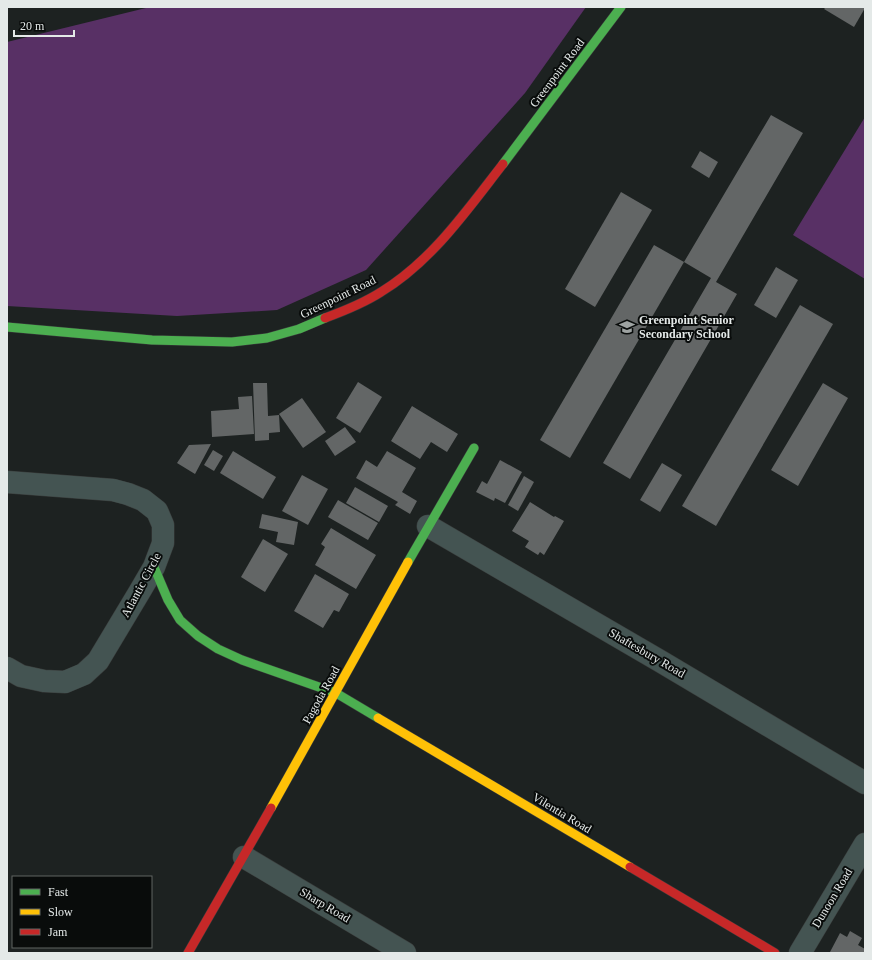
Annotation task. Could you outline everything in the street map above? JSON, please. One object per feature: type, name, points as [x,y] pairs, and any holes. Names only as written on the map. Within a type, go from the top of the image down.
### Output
[{"type":"street","name":"Greenpoint Road","points":[[7,327],[152,340],[232,342],[267,338],[299,329],[341,312],[380,292],[417,264],[451,231],[621,7]]},
{"type":"street","name":"Pagoda Road","points":[[188,953],[244,857],[428,526],[474,448]]},
{"type":"street","name":"Atlantic Circle","points":[[7,482],[113,490],[128,494],[143,500],[157,511],[163,526],[163,543],[154,567],[98,660],[84,674],[65,682],[44,681],[21,676],[7,668]]},
{"type":"street","name":"Shaftesbury Road","points":[[428,526],[660,661],[865,783]]},
{"type":"street","name":"Vilentia Road","points":[[154,567],[168,600],[180,620],[198,636],[218,649],[242,660],[336,693],[775,953]]},
{"type":"street","name":"Dunoon Road","points":[[800,953],[865,844]]},
{"type":"street","name":"Sharp Road","points":[[244,857],[405,953]]},
{"type":"shaded area","points":[[150,7],[586,7],[525,93],[366,270],[277,310],[177,316],[7,306],[7,42]]},
{"type":"shaded area","points":[[865,117],[865,279],[793,235]]},
{"type":"building","points":[[826,7],[865,8],[854,27],[824,9]]},
{"type":"building","points":[[771,115],[803,133],[716,282],[737,294],[630,479],[603,463],[711,278],[684,262]]},
{"type":"building","points":[[700,151],[718,162],[709,178],[691,167]]},
{"type":"building","points":[[621,192],[652,210],[595,307],[565,289]]},
{"type":"building","points":[[654,245],[684,262],[570,458],[540,440]]},
{"type":"building","points":[[776,267],[798,280],[776,318],[754,305]]},
{"type":"building","points":[[800,305],[833,324],[716,526],[682,506]]},
{"type":"building","points":[[358,382],[382,397],[360,433],[336,418]]},
{"type":"building","points":[[253,383],[267,383],[268,416],[279,415],[280,432],[269,433],[269,440],[255,441]]},
{"type":"building","points":[[823,383],[848,398],[798,486],[771,470]]},
{"type":"building","points":[[252,396],[254,434],[212,437],[211,411],[239,409],[238,397]]},
{"type":"building","points":[[302,398],[326,432],[303,448],[279,414]]},
{"type":"building","points":[[412,406],[458,434],[447,452],[431,442],[420,459],[391,441]]},
{"type":"building","points":[[345,427],[356,442],[335,456],[325,441]]},
{"type":"building","points":[[211,444],[195,474],[177,463],[189,445]]},
{"type":"building","points":[[213,450],[223,456],[214,471],[204,465]]},
{"type":"building","points":[[233,451],[276,477],[263,499],[220,473]]},
{"type":"building","points":[[387,451],[416,468],[402,492],[417,501],[410,514],[395,505],[398,502],[356,478],[366,460],[377,467]]},
{"type":"building","points":[[500,460],[522,472],[505,503],[495,498],[494,501],[476,492],[482,481],[487,484]]},
{"type":"building","points":[[662,463],[682,475],[660,512],[640,500]]},
{"type":"building","points":[[302,475],[328,489],[308,525],[282,511]]},
{"type":"building","points":[[524,476],[534,482],[518,511],[508,505]]},
{"type":"building","points":[[355,487],[388,506],[379,522],[346,503]]},
{"type":"building","points":[[338,500],[378,523],[368,540],[328,517]]},
{"type":"building","points":[[530,502],[554,517],[555,516],[564,521],[544,555],[540,552],[538,555],[525,547],[529,541],[512,531]]},
{"type":"building","points":[[262,514],[298,522],[294,545],[276,542],[278,532],[259,528]]},
{"type":"building","points":[[331,528],[376,555],[356,589],[315,565],[325,547],[321,544]]},
{"type":"building","points":[[263,539],[288,554],[265,592],[241,577]]},
{"type":"building","points":[[315,574],[349,594],[339,612],[334,610],[323,628],[294,611]]},
{"type":"building","points":[[850,931],[862,938],[858,945],[865,949],[865,953],[830,952],[840,933],[847,937]]},
{"type":"traffic: fast","points":[[503,164],[621,7]]},
{"type":"traffic: fast","points":[[7,327],[152,340],[232,342],[267,338],[299,329],[325,318]]},
{"type":"traffic: fast","points":[[408,562],[474,448]]},
{"type":"traffic: fast","points":[[154,567],[168,600],[180,620],[198,636],[218,649],[242,660],[336,693],[378,718]]},
{"type":"traffic: slow","points":[[271,808],[408,562]]},
{"type":"traffic: slow","points":[[378,718],[630,867]]},
{"type":"traffic: jam","points":[[325,318],[374,296],[417,265],[448,234],[503,164]]},
{"type":"traffic: jam","points":[[188,953],[271,808]]},
{"type":"traffic: jam","points":[[630,867],[775,953]]},
{"type":"place","name":"Greenpoint Senior Secondary School","points":[[627,327]]}]
